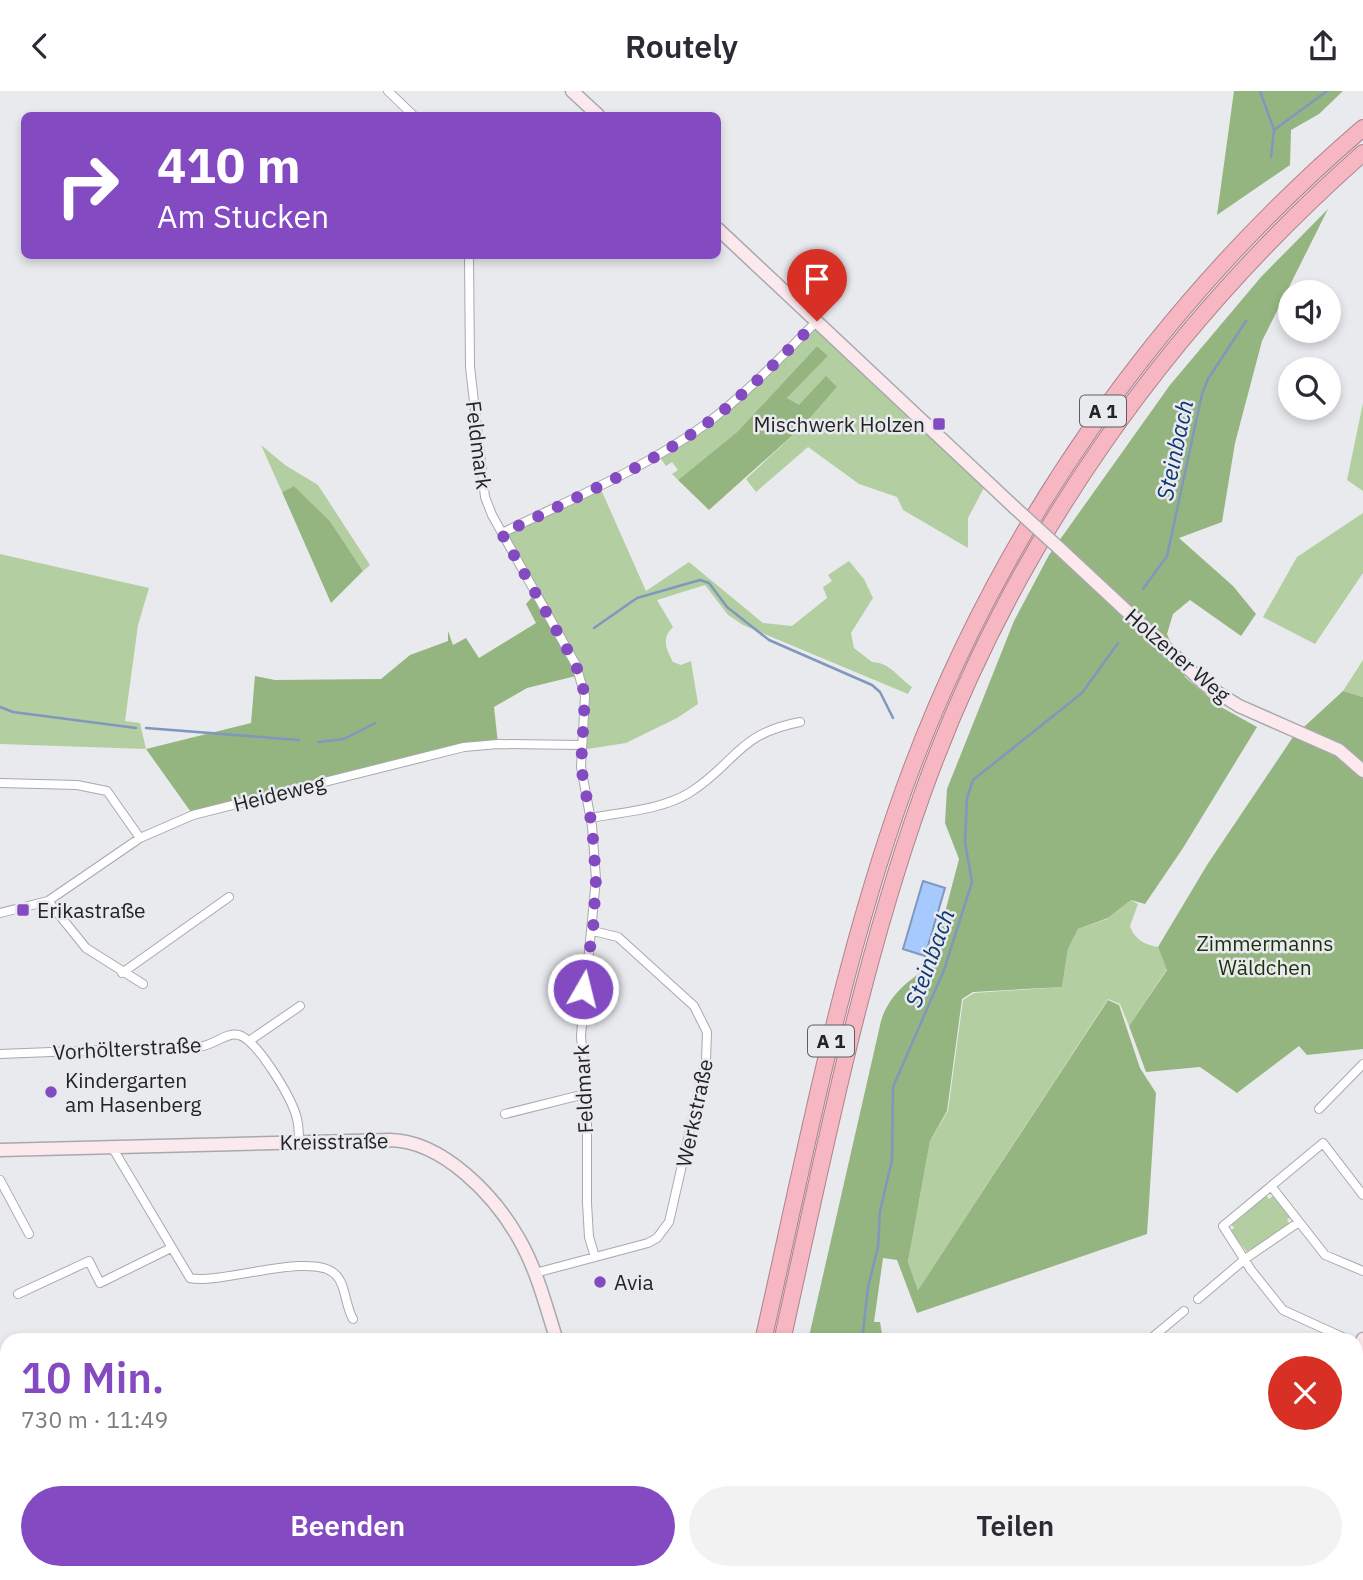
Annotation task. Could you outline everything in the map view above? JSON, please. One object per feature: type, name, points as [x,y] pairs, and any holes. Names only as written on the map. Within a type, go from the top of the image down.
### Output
[{"type":"highway","name":"A 1","points":[[765,1333],[823,1074],[859,934],[904,791],[968,636],[1041,503],[1151,347],[1264,219],[1363,128]]},
{"type":"highway","name":"A 1","points":[[784,1333],[877,937],[937,753],[996,621],[1031,556],[1096,453],[1173,348],[1278,232],[1363,152]]},
{"type":"main road","points":[[572,91],[594,112]]},
{"type":"main road","name":"Holzener Weg","points":[[721,232],[1207,686],[1239,706],[1339,750],[1363,771]]},
{"type":"main road","name":"Kreisstraße","points":[[0,1150],[399,1140],[420,1145],[438,1155],[479,1188],[503,1216],[520,1240],[535,1273],[554,1333]]},
{"type":"street","points":[[388,91],[410,112]]},
{"type":"street","name":"Feldmark","points":[[469,259],[470,367],[482,483],[488,507],[576,665],[585,695],[583,789],[590,818],[596,879],[593,930],[581,1017],[586,1094],[587,1203],[589,1237],[595,1257]]},
{"type":"street","points":[[502,534],[635,468],[685,438],[735,400],[817,321]]},
{"type":"street","points":[[590,818],[657,805],[681,797],[755,735],[776,726],[800,722]]},
{"type":"street","name":"Heideweg","points":[[0,913],[48,901],[140,838],[193,815],[434,753],[498,744],[582,745]]},
{"type":"street","points":[[0,783],[77,785],[107,791],[140,838]]},
{"type":"street","points":[[122,973],[229,898]]},
{"type":"street","points":[[48,901],[86,948],[143,984]]},
{"type":"street","name":"Werkstraße","points":[[593,930],[618,937],[694,1006],[703,1019],[708,1049],[670,1222],[657,1238],[648,1243],[595,1257]]},
{"type":"street","points":[[299,1142],[296,1115],[288,1097],[249,1041],[300,1006]]},
{"type":"street","name":"Vorhölterstraße","points":[[0,1054],[203,1046],[232,1035],[249,1041]]},
{"type":"street","points":[[1319,1109],[1363,1064]]},
{"type":"street","points":[[505,1114],[586,1094]]},
{"type":"street","points":[[1333,1333],[1283,1310],[1223,1226],[1323,1143],[1363,1195]]},
{"type":"street","points":[[112,1147],[185,1273],[195,1279],[280,1268],[328,1269],[338,1277],[353,1319]]},
{"type":"street","points":[[0,1180],[29,1234]]},
{"type":"street","points":[[1271,1186],[1325,1255],[1363,1272]]},
{"type":"street","points":[[1198,1299],[1245,1259],[1299,1222]]},
{"type":"street","points":[[18,1294],[89,1262],[100,1283],[171,1248]]},
{"type":"street","points":[[535,1273],[595,1257]]},
{"type":"street","points":[[1158,1333],[1184,1311]]},
{"type":"green space","points":[[1234,91],[1343,91],[1319,114],[1291,130],[1290,165],[1217,215]]},
{"type":"green space","points":[[1328,209],[1292,280],[1278,280],[1278,309],[1262,341],[1235,443],[1222,522],[1179,538],[1233,586],[1256,614],[1241,636],[1190,600],[1173,614],[1167,634],[1185,677],[1221,707],[1257,727],[1183,848],[1145,904],[1131,900],[1108,918],[1078,929],[1068,949],[1062,987],[973,992],[962,999],[947,1111],[930,1141],[908,1262],[918,1290],[1108,1000],[1119,1005],[1140,1068],[1156,1093],[1147,1234],[917,1313],[897,1260],[883,1258],[874,1322],[880,1322],[882,1333],[810,1333],[881,1021],[889,1003],[900,989],[931,966],[959,859],[945,823],[947,789],[1014,621],[1049,555],[1170,385],[1261,277]]},
{"type":"green space","points":[[817,321],[987,482],[968,518],[968,548],[903,510],[897,497],[859,484],[808,447],[756,492],[746,479],[803,426],[837,387],[799,406],[787,398],[828,356],[817,346],[737,432],[678,480],[672,474],[678,470],[672,462],[666,466],[658,455],[707,423]]},
{"type":"green space","points":[[817,346],[828,356],[787,398],[799,405],[826,376],[837,387],[803,426],[709,510],[678,480],[737,432]]},
{"type":"green space","points":[[1363,403],[1363,491],[1347,480]]},
{"type":"green space","points":[[261,445],[285,465],[318,485],[370,565],[363,571],[330,521],[294,486],[282,492]]},
{"type":"green space","points":[[599,485],[646,591],[689,562],[763,623],[792,626],[827,598],[823,587],[832,581],[828,575],[849,561],[864,579],[873,598],[851,633],[854,648],[872,662],[893,671],[912,687],[908,694],[743,625],[728,615],[705,585],[657,600],[673,627],[669,631],[666,644],[673,662],[681,665],[691,661],[698,704],[677,718],[626,743],[581,750],[585,695],[502,534]]},
{"type":"green space","points":[[294,486],[330,521],[363,571],[331,603],[282,492]]},
{"type":"green space","points":[[1363,513],[1363,573],[1315,644],[1263,617],[1297,557]]},
{"type":"green space","points":[[0,554],[149,588],[138,625],[125,721],[140,723],[146,749],[0,744]]},
{"type":"green space","points":[[533,596],[562,640],[580,675],[527,688],[494,707],[498,744],[464,747],[193,815],[146,749],[251,723],[255,676],[275,680],[381,679],[410,655],[448,641],[448,631],[453,645],[466,638],[479,658],[536,623],[526,604]]},
{"type":"green space","points":[[1363,660],[1363,697],[1343,691]]},
{"type":"green space","name":"Zimmermanns Wäldchen","points":[[1343,691],[1363,697],[1363,1049],[1307,1055],[1299,1046],[1237,1093],[1200,1067],[1146,1072],[1129,1026],[1167,970],[1158,947],[1207,865],[1293,737]]},
{"type":"green space","points":[[1131,900],[1138,904],[1130,926],[1132,931],[1141,941],[1158,947],[1167,969],[1129,1026],[1120,1004],[1108,999],[918,1290],[908,1262],[930,1141],[948,1111],[963,1000],[974,993],[1062,987],[1068,949],[1078,929],[1107,919]]},
{"type":"green space","points":[[1266,1195],[1269,1199],[1273,1196],[1290,1217],[1287,1220],[1289,1223],[1253,1252],[1250,1249],[1247,1252],[1230,1231],[1234,1228],[1231,1224]]},
{"type":"water","points":[[923,881],[945,888],[925,956],[903,949]]},
{"type":"waterway","points":[[1260,91],[1274,130]]},
{"type":"waterway","name":"Steinbach","points":[[1271,157],[1274,130],[1327,91]]},
{"type":"waterway","name":"Steinbach","points":[[1143,589],[1167,556],[1202,394],[1208,379],[1246,321]]},
{"type":"waterway","points":[[594,628],[637,598],[700,580],[709,583],[727,607],[769,640],[872,685],[880,692],[893,718]]},
{"type":"waterway","name":"Steinbach","points":[[863,1333],[868,1287],[878,1247],[880,1211],[892,1160],[893,1087],[944,970],[972,882],[965,842],[967,798],[973,780],[1082,693],[1118,643]]},
{"type":"waterway","points":[[0,707],[13,712],[136,728]]},
{"type":"waterway","points":[[318,742],[344,739],[375,723]]},
{"type":"waterway","points":[[146,728],[299,740]]},
{"type":"place","name":"Mischwerk Holzen","points":[[939,424]]},
{"type":"place","name":"Erikastraße","points":[[23,910]]},
{"type":"place","name":"Kindergarten am Hasenberg","points":[[51,1092]]},
{"type":"place","name":"Avia","points":[[600,1282]]},
{"type":"route","points":[[583,989],[593,930],[596,879],[592,826],[581,767],[585,695],[576,665],[502,534],[635,468],[685,438],[735,400],[817,321]]}]
